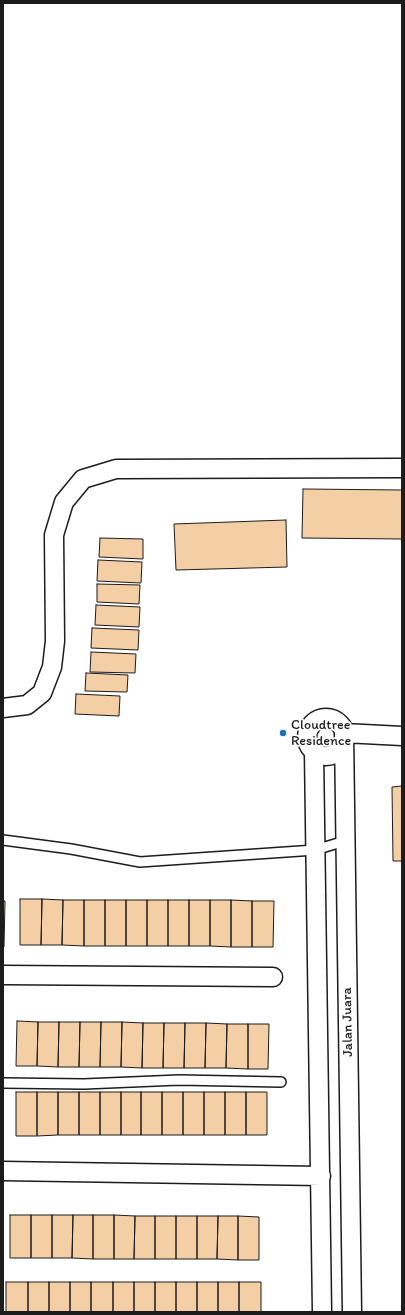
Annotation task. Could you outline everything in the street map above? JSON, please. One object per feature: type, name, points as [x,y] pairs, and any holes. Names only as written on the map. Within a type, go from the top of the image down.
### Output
[{"type":"street","points":[[3,708],[27,705],[42,693],[52,666],[55,641],[54,535],[64,502],[83,479],[116,469],[402,468]]},
{"type":"street","points":[[320,718],[331,718],[340,724],[344,733],[344,742],[342,746],[331,755],[322,756],[314,752],[307,744],[306,733],[311,724],[320,718]]},
{"type":"street","points":[[344,733],[402,736]]},
{"type":"street","name":"Jalan Juara","points":[[344,733],[352,1312]]},
{"type":"street","points":[[314,752],[322,1312]]},
{"type":"street","points":[[3,975],[273,976]]},
{"type":"street","points":[[3,1171],[321,1176]]},
{"type":"lane","points":[[3,840],[71,849],[140,862],[315,850],[345,841]]},
{"type":"lane","points":[[3,1083],[84,1084],[179,1080],[281,1082]]},
{"type":"building","points":[[303,489],[402,490],[402,539],[302,538]]},
{"type":"building","points":[[286,520],[287,567],[176,570],[174,524]]},
{"type":"building","points":[[100,538],[143,539],[143,559],[99,557]]},
{"type":"building","points":[[98,560],[142,562],[141,583],[97,581]]},
{"type":"building","points":[[97,584],[140,585],[139,604],[97,602]]},
{"type":"building","points":[[96,605],[140,607],[139,627],[95,625]]},
{"type":"building","points":[[92,628],[139,630],[138,650],[91,648]]},
{"type":"building","points":[[91,652],[136,654],[135,673],[90,672]]},
{"type":"building","points":[[86,673],[128,675],[127,692],[85,691]]},
{"type":"building","points":[[76,694],[120,696],[119,716],[75,714]]},
{"type":"building","points":[[402,786],[402,861],[393,861],[392,787]]},
{"type":"building","points":[[20,899],[42,899],[41,945],[20,945]]},
{"type":"building","points":[[42,899],[63,900],[62,945],[41,945]]},
{"type":"building","points":[[63,900],[84,900],[84,946],[62,945]]},
{"type":"building","points":[[84,900],[105,900],[105,946],[84,946]]},
{"type":"building","points":[[105,900],[126,900],[126,946],[105,946]]},
{"type":"building","points":[[126,900],[147,900],[147,946],[126,946]]},
{"type":"building","points":[[147,900],[168,900],[168,946],[147,946]]},
{"type":"building","points":[[168,900],[189,900],[189,946],[168,946]]},
{"type":"building","points":[[189,900],[210,900],[210,946],[189,946]]},
{"type":"building","points":[[210,900],[231,900],[231,947],[210,946]]},
{"type":"building","points":[[231,900],[252,901],[252,947],[231,947]]},
{"type":"building","points":[[3,901],[5,901],[4,947],[3,947]]},
{"type":"building","points":[[252,901],[274,901],[273,947],[252,947]]},
{"type":"building","points":[[17,1021],[38,1022],[37,1066],[16,1066]]},
{"type":"building","points":[[38,1022],[59,1022],[58,1067],[37,1066]]},
{"type":"building","points":[[59,1022],[80,1022],[79,1067],[58,1067]]},
{"type":"building","points":[[80,1022],[101,1022],[100,1067],[79,1067]]},
{"type":"building","points":[[101,1022],[122,1022],[121,1067],[100,1067]]},
{"type":"building","points":[[122,1022],[143,1023],[142,1068],[121,1067]]},
{"type":"building","points":[[143,1023],[164,1023],[163,1068],[142,1068]]},
{"type":"building","points":[[164,1023],[185,1023],[184,1068],[163,1068]]},
{"type":"building","points":[[185,1023],[206,1023],[205,1068],[184,1068]]},
{"type":"building","points":[[206,1023],[227,1024],[226,1068],[205,1068]]},
{"type":"building","points":[[227,1024],[248,1024],[248,1069],[226,1068]]},
{"type":"building","points":[[248,1024],[269,1024],[268,1069],[248,1069]]},
{"type":"building","points":[[16,1092],[37,1092],[37,1136],[16,1136]]},
{"type":"building","points":[[37,1092],[58,1092],[58,1135],[37,1136]]},
{"type":"building","points":[[58,1092],[79,1092],[79,1135],[58,1135]]},
{"type":"building","points":[[79,1092],[100,1092],[100,1135],[79,1135]]},
{"type":"building","points":[[100,1092],[121,1092],[121,1135],[100,1135]]},
{"type":"building","points":[[121,1092],[141,1092],[141,1135],[121,1135]]},
{"type":"building","points":[[141,1092],[162,1092],[162,1135],[141,1135]]},
{"type":"building","points":[[162,1092],[183,1092],[183,1135],[162,1135]]},
{"type":"building","points":[[183,1092],[204,1092],[204,1135],[183,1135]]},
{"type":"building","points":[[204,1092],[225,1092],[225,1135],[204,1135]]},
{"type":"building","points":[[225,1092],[246,1092],[246,1135],[225,1135]]},
{"type":"building","points":[[246,1092],[267,1092],[267,1135],[246,1135]]},
{"type":"building","points":[[10,1215],[31,1215],[31,1258],[10,1258]]},
{"type":"building","points":[[31,1215],[52,1215],[52,1258],[31,1258]]},
{"type":"building","points":[[52,1215],[73,1215],[72,1258],[52,1258]]},
{"type":"building","points":[[73,1215],[93,1215],[93,1259],[72,1258]]},
{"type":"building","points":[[93,1215],[114,1215],[114,1259],[93,1259]]},
{"type":"building","points":[[114,1215],[135,1216],[134,1259],[114,1259]]},
{"type":"building","points":[[135,1216],[155,1216],[155,1259],[134,1259]]},
{"type":"building","points":[[155,1216],[176,1216],[176,1259],[155,1259]]},
{"type":"building","points":[[176,1216],[197,1216],[197,1259],[176,1259]]},
{"type":"building","points":[[197,1216],[218,1216],[217,1259],[197,1259]]},
{"type":"building","points":[[218,1216],[238,1216],[238,1260],[217,1259]]},
{"type":"building","points":[[238,1216],[259,1217],[259,1260],[238,1260]]},
{"type":"building","points":[[6,1282],[28,1282],[28,1312],[6,1312]]},
{"type":"building","points":[[28,1282],[49,1282],[49,1312],[28,1312]]},
{"type":"building","points":[[49,1282],[70,1282],[70,1312],[49,1312]]},
{"type":"building","points":[[70,1282],[91,1282],[91,1312],[70,1312]]},
{"type":"building","points":[[91,1282],[113,1282],[113,1312],[91,1312]]},
{"type":"building","points":[[113,1282],[134,1282],[134,1312],[113,1312]]},
{"type":"building","points":[[134,1282],[155,1282],[155,1312],[134,1312]]},
{"type":"building","points":[[155,1282],[176,1282],[176,1312],[155,1312]]},
{"type":"building","points":[[176,1282],[197,1282],[197,1312],[176,1312]]},
{"type":"building","points":[[197,1282],[218,1282],[218,1312],[197,1312]]},
{"type":"building","points":[[218,1282],[239,1282],[239,1312],[218,1312]]},
{"type":"building","points":[[239,1282],[261,1282],[261,1312],[239,1312]]},
{"type":"place","name":"Cloudtree Residence","points":[[283,733]]}]
